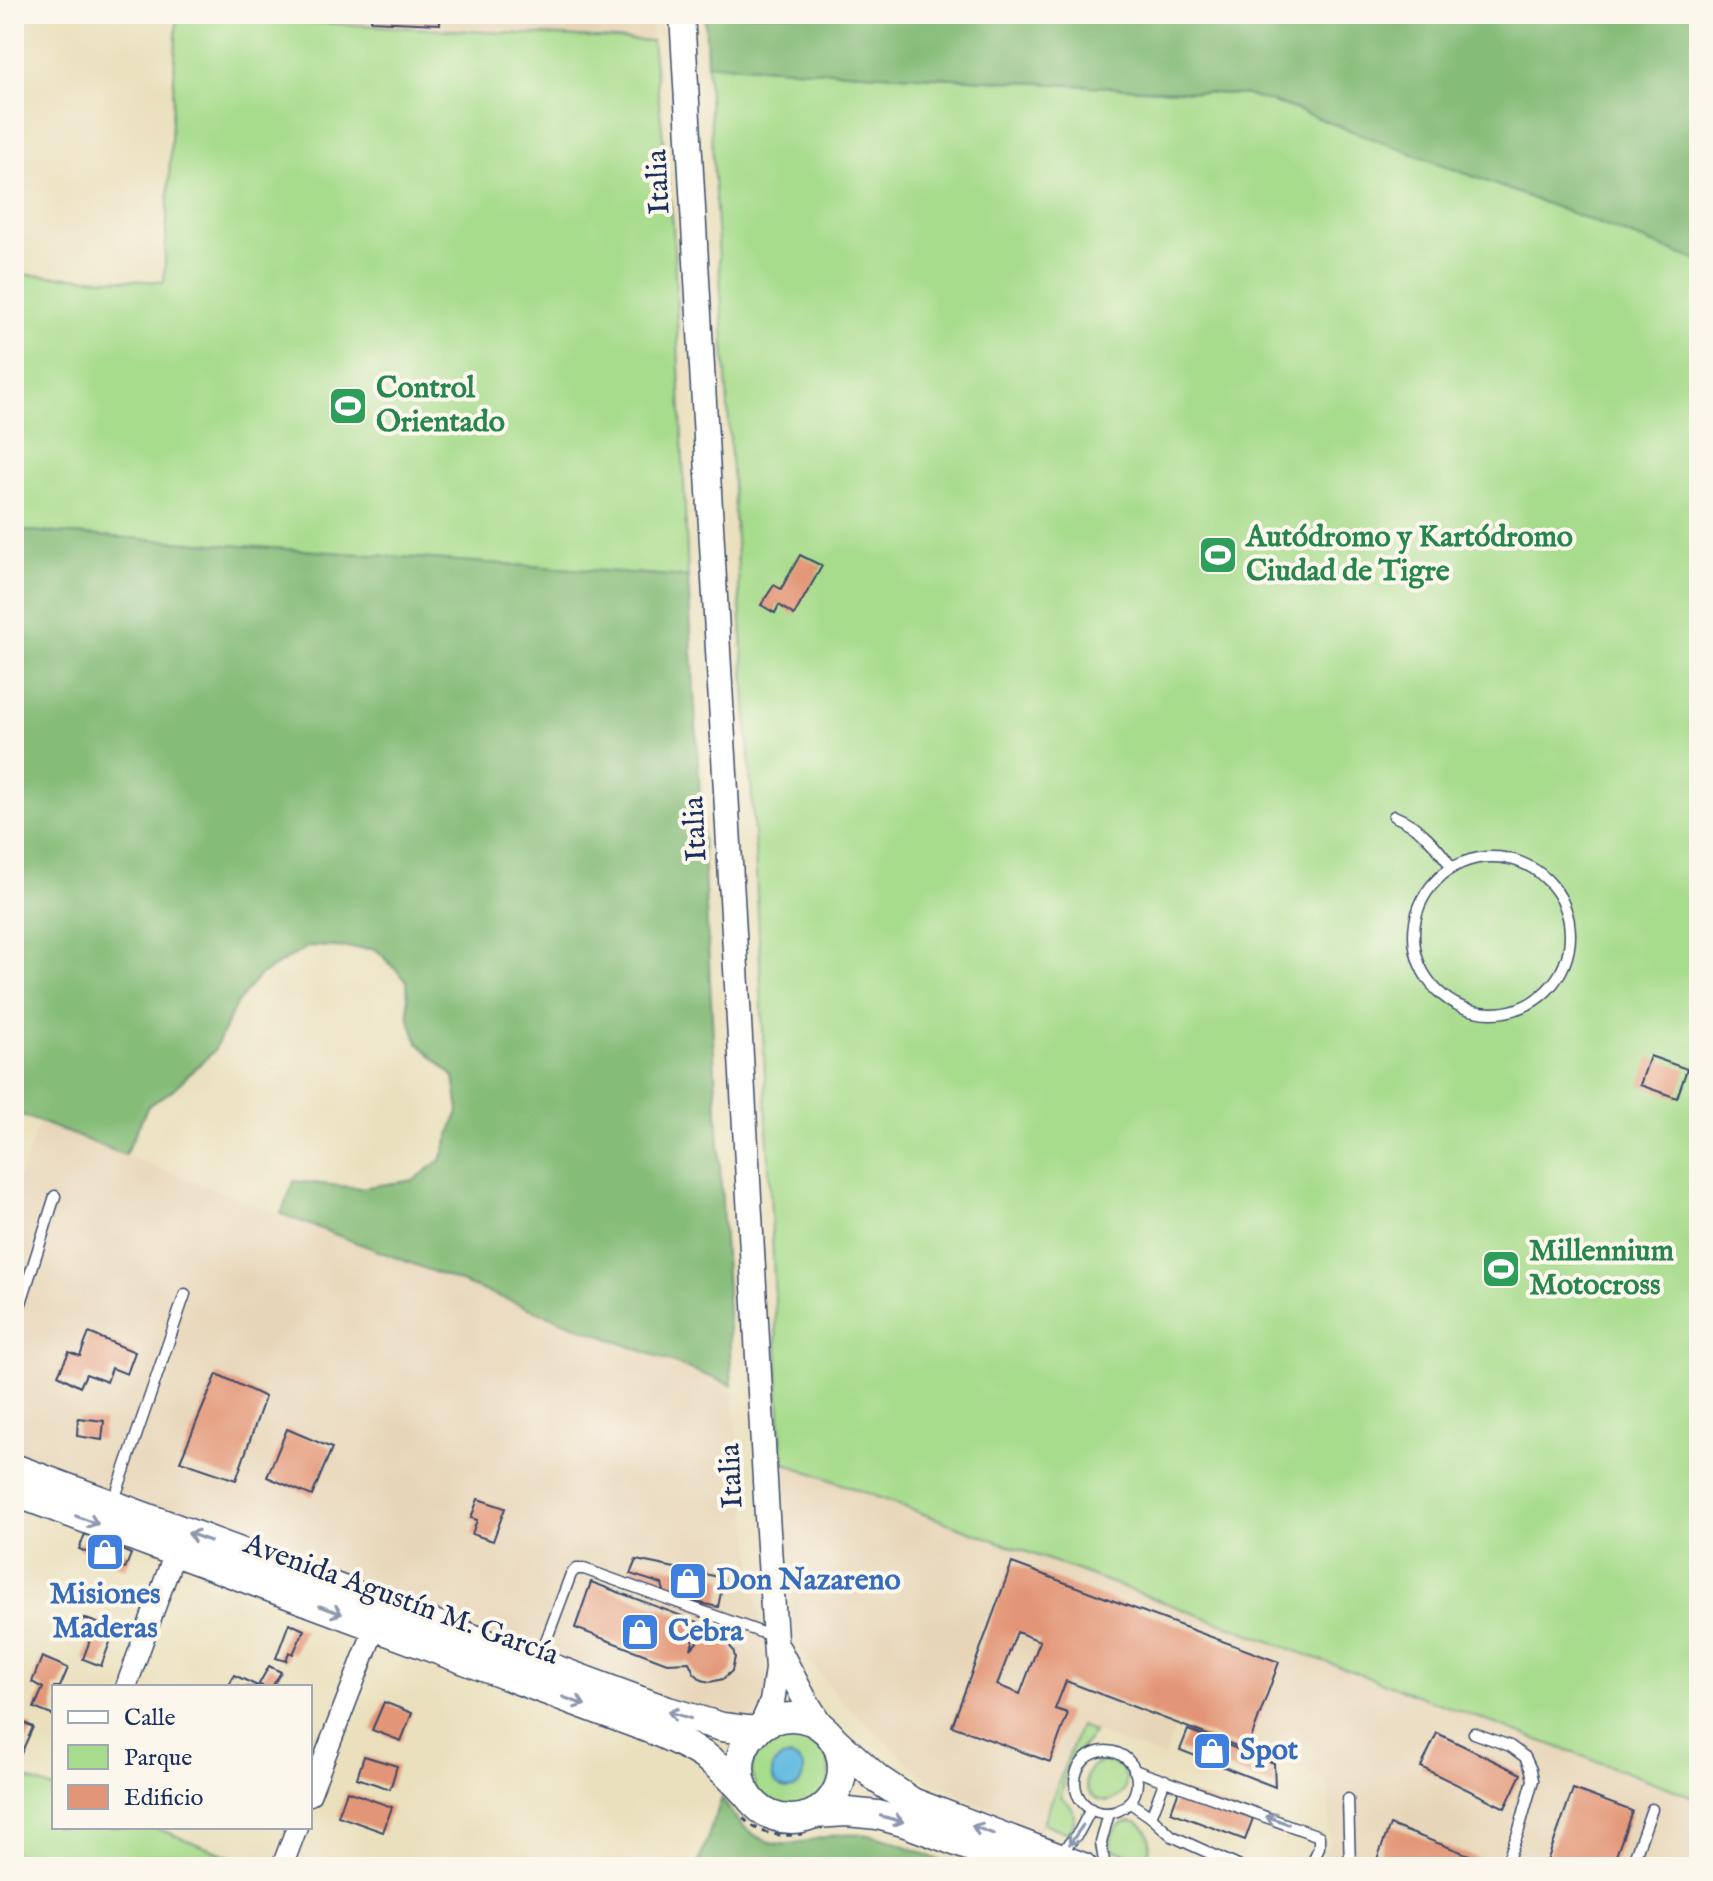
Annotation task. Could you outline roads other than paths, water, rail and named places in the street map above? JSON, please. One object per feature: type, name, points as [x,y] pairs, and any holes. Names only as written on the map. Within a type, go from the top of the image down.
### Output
[{"type":"main road","name":"Avenida Agustín M. García","points":[[14,1468],[668,1711],[722,1727],[758,1729]]},
{"type":"main road","name":"Avenida Agustín M. García","points":[[14,1492],[686,1744],[711,1758],[748,1796]]},
{"type":"main road","points":[[1024,1867],[890,1818],[847,1812],[815,1814],[790,1820],[774,1817],[760,1809],[748,1796],[740,1767],[743,1751],[758,1729],[777,1719],[808,1719],[828,1733],[879,1780],[912,1802],[1070,1862]]},
{"type":"main road","points":[[815,1814],[830,1800],[840,1784],[842,1768],[839,1752],[828,1733]]},
{"type":"street","name":"Italia","points":[[682,14],[777,1669],[768,1714],[758,1729]]},
{"type":"street","points":[[127,1685],[175,1552]]},
{"type":"street","points":[[312,1790],[375,1627]]},
{"type":"street","name":"Italia","points":[[774,1639],[789,1672],[828,1733]]},
{"type":"street","points":[[282,1867],[296,1829]]},
{"type":"lane","points":[[1394,816],[1422,832],[1452,868]]},
{"type":"lane","points":[[1484,857],[1501,857],[1533,868],[1557,892],[1569,923],[1568,957],[1552,986],[1539,998],[1509,1011],[1492,1013],[1467,1009],[1445,997],[1423,971],[1417,956],[1415,922],[1433,884],[1452,868],[1484,857]]},
{"type":"lane","points":[[14,1325],[55,1196]]},
{"type":"lane","points":[[113,1505],[185,1294]]},
{"type":"lane","points":[[538,1662],[571,1574],[576,1569],[584,1569],[774,1639]]},
{"type":"lane","points":[[1474,1733],[1510,1746],[1525,1757],[1531,1770],[1533,1780],[1505,1867]]},
{"type":"lane","points":[[1099,1752],[1120,1754],[1134,1770],[1137,1787],[1129,1802],[1109,1813],[1091,1809],[1077,1793],[1075,1783],[1082,1763],[1099,1752]]},
{"type":"lane","points":[[1134,1770],[1319,1836],[1319,1847],[1311,1867]]},
{"type":"lane","points":[[1151,1817],[1165,1780]]},
{"type":"lane","points":[[1348,1799],[1350,1867]]},
{"type":"lane","points":[[1129,1802],[1172,1836],[1240,1867]]},
{"type":"lane","points":[[1070,1862],[1079,1832],[1091,1809]]},
{"type":"lane","points":[[1631,1867],[1652,1809]]},
{"type":"lane","points":[[1105,1867],[1101,1843],[1109,1813]]},
{"type":"water","points":[[788,1757],[799,1762],[804,1773],[799,1784],[788,1789],[777,1784],[772,1773],[777,1762]]},
{"type":"place","name":"Control Orientado","points":[[348,406]]},
{"type":"place","name":"Autódromo y Kartódromo Ciudad de Tigre","points":[[1218,555]]},
{"type":"place","name":"Millennium Motocross","points":[[1501,1269]]},
{"type":"place","name":"Misiones Maderas","points":[[105,1552]]},
{"type":"place","name":"Don Nazareno","points":[[688,1581]]},
{"type":"place","name":"Cebra","points":[[640,1632]]},
{"type":"place","name":"Spot","points":[[1212,1751]]}]
